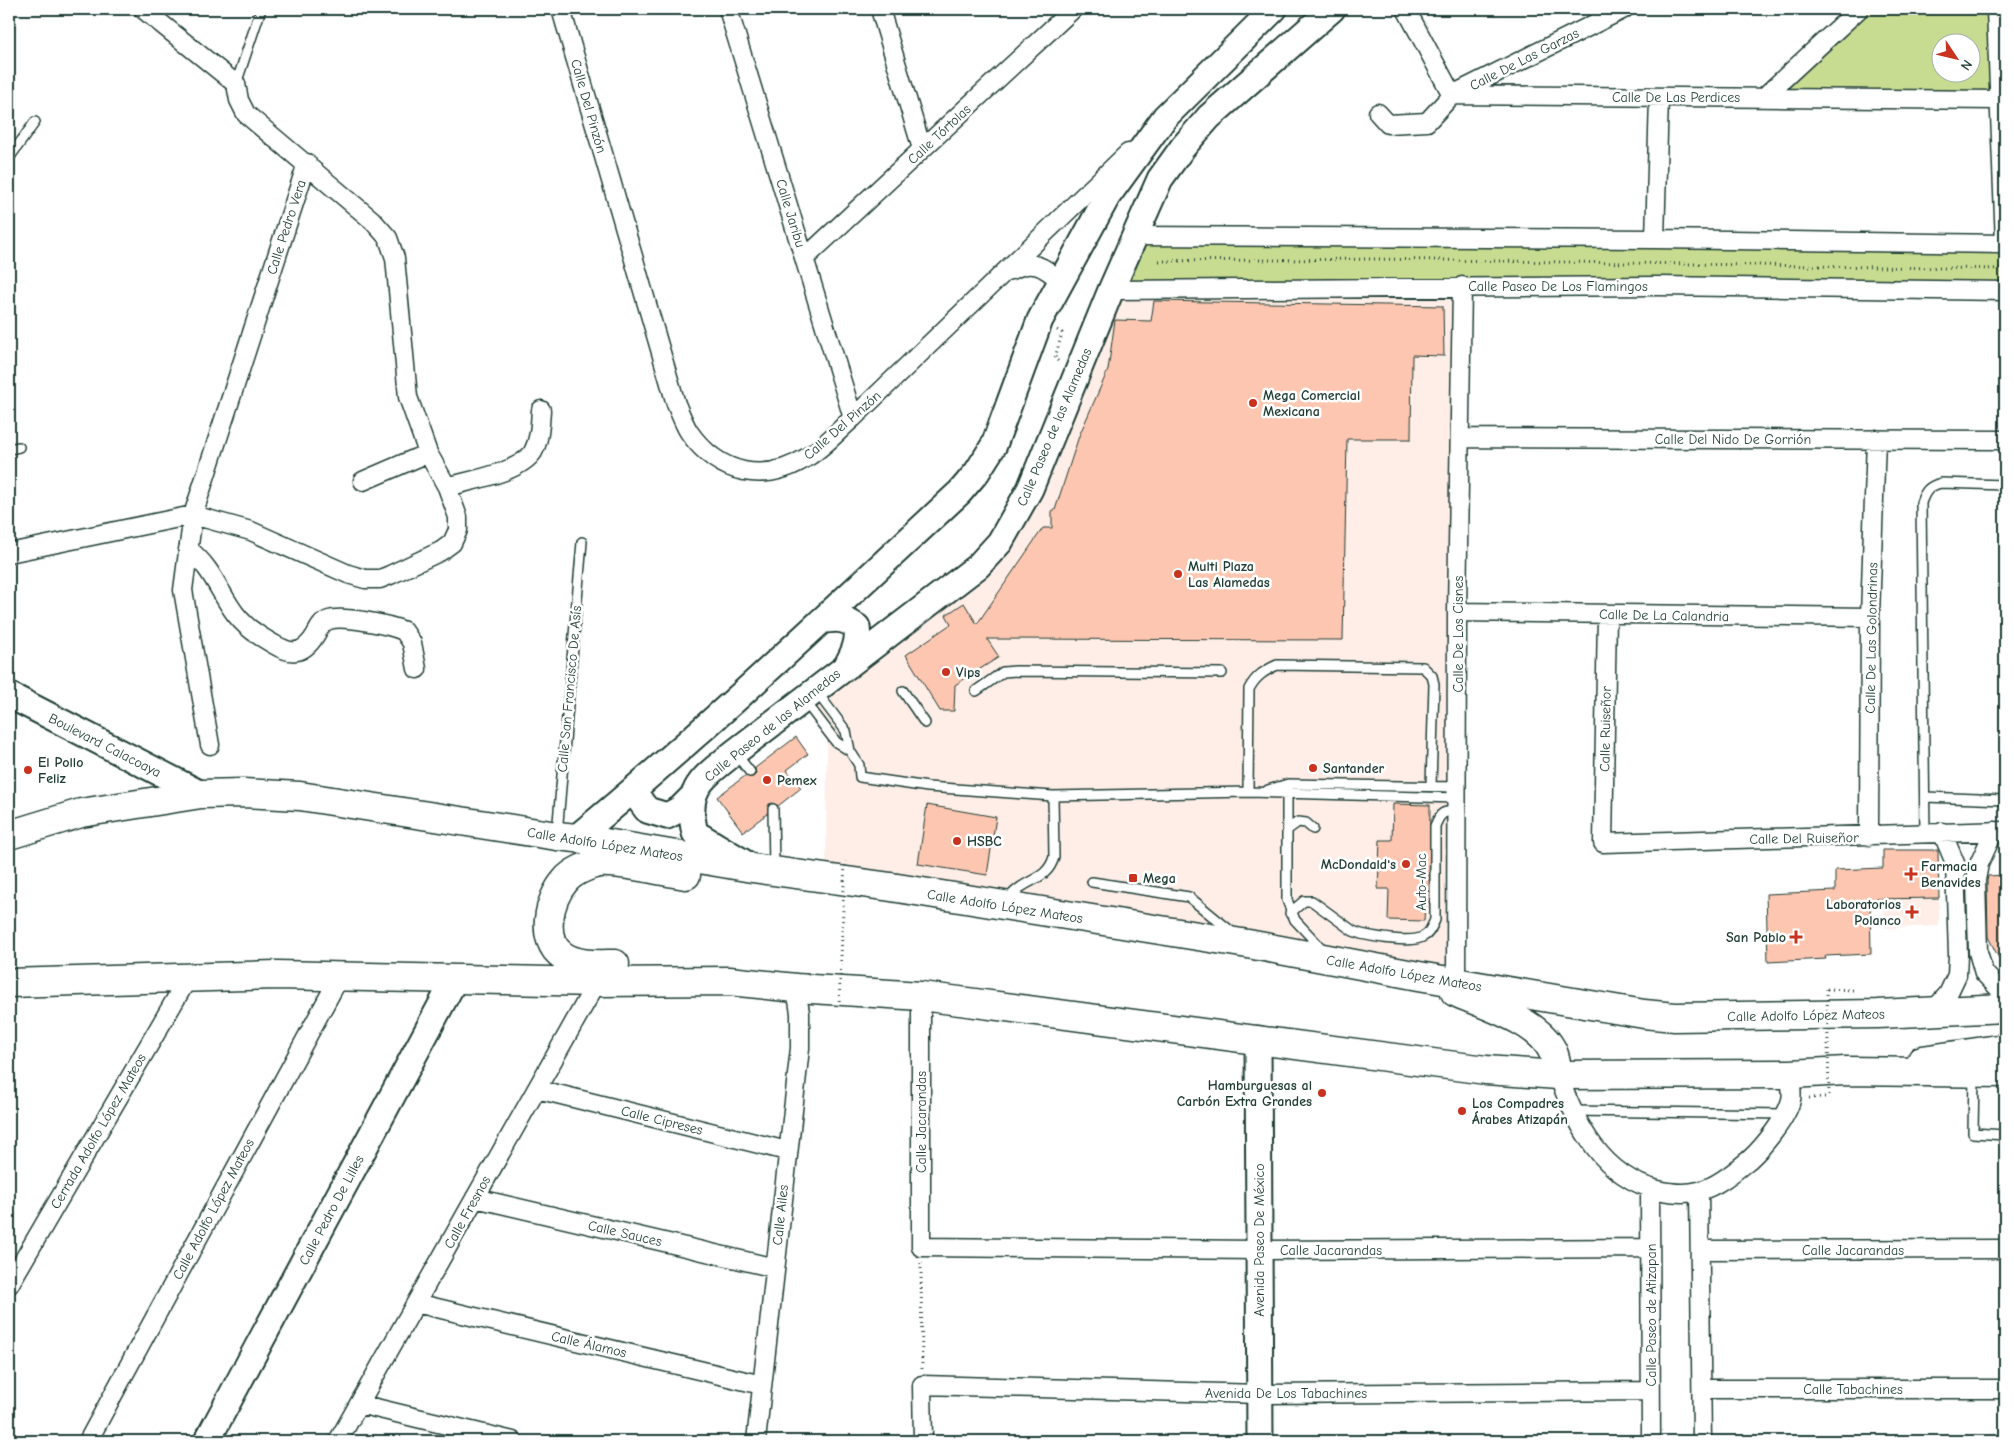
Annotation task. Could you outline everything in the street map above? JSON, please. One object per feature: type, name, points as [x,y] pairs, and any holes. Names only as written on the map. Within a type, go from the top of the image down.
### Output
[{"type":"main road","name":"Calle Adolfo López Mateos","points":[[9,834],[81,813],[201,794],[244,793],[300,796],[1248,944],[1419,976],[1675,1017],[1932,1012],[2005,1008]]},
{"type":"main road","points":[[763,869],[719,881],[599,863],[583,868],[565,880],[551,906],[548,926],[553,947],[563,956],[579,963],[654,965],[729,981],[796,988],[922,996],[1486,1070],[1558,1075],[1790,1074],[1846,1071],[2005,1073]]},
{"type":"main road","points":[[9,983],[278,975],[339,978],[596,982],[729,981]]},
{"type":"main road","points":[[1419,976],[1525,1023],[1543,1036],[1554,1052],[1558,1075]]},
{"type":"main road","points":[[1846,1071],[2005,1048]]},
{"type":"street","points":[[144,9],[236,84],[239,100],[246,114],[307,163]]},
{"type":"street","name":"Calle Del Pinzón","points":[[561,9],[676,404],[689,431],[709,455],[733,470],[762,474],[784,469],[810,456],[853,418],[1003,276],[1165,117]]},
{"type":"street","name":"Calle Jaribu","points":[[728,9],[853,418]]},
{"type":"street","points":[[880,9],[922,150]]},
{"type":"street","name":"Calle Tórtolas","points":[[805,258],[1073,9]]},
{"type":"street","points":[[566,837],[633,791],[960,492],[977,472],[1001,428],[1037,328],[1060,281],[1107,197],[1165,117],[1274,9]]},
{"type":"street","name":"Calle Paseo de las Alamedas","points":[[633,791],[647,810],[667,816],[680,809],[692,797],[707,775],[809,694],[978,566],[1000,542],[1030,489],[1111,290],[1160,179],[1183,147],[1209,117],[1332,9]]},
{"type":"street","points":[[1378,113],[1388,124],[1427,122],[1452,95],[1406,9]]},
{"type":"street","name":"Calle De Las Garzas","points":[[1452,95],[1624,9]]},
{"type":"street","points":[[1764,98],[1859,9]]},
{"type":"street","points":[[1134,236],[1655,239],[2005,244],[1996,9]]},
{"type":"street","name":"Calle De Las Perdices","points":[[1452,95],[1998,100]]},
{"type":"street","points":[[1655,239],[1659,97]]},
{"type":"street","name":"Calle Pedro Vera","points":[[307,163],[372,220],[388,238],[395,258],[404,372],[408,397],[428,453],[447,487],[458,517],[458,530],[452,543],[441,551],[380,579],[365,579],[348,574],[251,531],[193,515],[307,163]]},
{"type":"street","points":[[1003,276],[1020,266],[1032,263],[1043,268],[1060,281]]},
{"type":"street","name":"Calle De Los Cisnes","points":[[1456,982],[1457,612],[1462,286]]},
{"type":"street","name":"Calle Paseo De Los Flamingos","points":[[1111,290],[1658,286],[2005,291]]},
{"type":"street","points":[[447,487],[512,468],[525,461],[533,450],[539,436],[541,410]]},
{"type":"street","name":"Calle Del Nido De Gorrión","points":[[1460,438],[2005,440]]},
{"type":"street","name":"Calle De Las Golondrinas","points":[[1869,836],[1870,618],[1876,439]]},
{"type":"street","points":[[363,481],[428,453]]},
{"type":"street","points":[[9,553],[193,515],[183,590],[185,611],[210,745]]},
{"type":"street","points":[[188,549],[201,559],[212,574],[226,604],[240,621],[284,650],[294,652],[304,650],[324,622],[339,618],[404,631],[412,643],[417,669]]},
{"type":"street","name":"Calle De La Calandria","points":[[1457,612],[1870,618]]},
{"type":"street","name":"Calle Ruiseñor","points":[[1604,842],[1607,615]]},
{"type":"street","points":[[821,621],[837,618],[847,620],[857,627],[859,638],[856,649],[847,665]]},
{"type":"street","name":"Boulevard Calacoaya","points":[[9,695],[201,794]]},
{"type":"street","points":[[692,797],[691,816],[695,833],[763,869]]},
{"type":"street","points":[[1999,831],[1980,864],[1976,880],[1978,952],[1984,973],[2005,995]]},
{"type":"street","name":"Calle Del Ruiseñor","points":[[1604,842],[1999,831]]},
{"type":"street","points":[[1932,1012],[1948,994],[1957,975],[1956,878],[1954,863],[1934,833]]},
{"type":"street","points":[[1957,975],[1984,973]]},
{"type":"street","name":"Cerrada Adolfo López Mateos","points":[[9,1284],[188,978]]},
{"type":"street","name":"Calle Adolfo López Mateos","points":[[88,1441],[339,978]]},
{"type":"street","name":"Calle Pedro De Lilles","points":[[207,1441],[455,979]]},
{"type":"street","name":"Calle Fresnos","points":[[338,1441],[596,982]]},
{"type":"street","name":"Calle Ailes","points":[[756,1441],[786,1151],[800,1048],[800,1013],[796,988]]},
{"type":"street","name":"Calle Jacarandas","points":[[922,996],[921,1248],[1259,1250],[1650,1248]]},
{"type":"street","name":"Avenida Paseo De México","points":[[1258,1039],[1260,1441]]},
{"type":"street","points":[[1558,1075],[1572,1111],[1597,1151],[1614,1169],[1650,1188],[1675,1194],[1699,1191],[1730,1176],[1756,1153],[1784,1114],[1791,1100],[1790,1074]]},
{"type":"street","name":"Calle Cipreses","points":[[537,1089],[786,1151]]},
{"type":"street","name":"Calle Paseo de Atizapan","points":[[1650,1188],[1651,1441]]},
{"type":"street","points":[[1699,1191],[1702,1441]]},
{"type":"street","name":"Calle Sauces","points":[[475,1198],[775,1268]]},
{"type":"street","name":"Calle Jacarandas","points":[[1700,1250],[2005,1250]]},
{"type":"street","name":"Calle Álamos","points":[[416,1302],[762,1385]]},
{"type":"street","points":[[922,1384],[923,1441]]},
{"type":"street","name":"Avenida De Los Tabachines","points":[[922,1384],[1260,1394],[1651,1391]]},
{"type":"street","name":"Calle Tabachines","points":[[1702,1389],[2005,1388]]},
{"type":"street","points":[[359,1404],[513,1441]]},
{"type":"lane","points":[[236,84],[262,9]]},
{"type":"lane","points":[[9,158],[34,122]]},
{"type":"lane","points":[[9,449],[20,447]]},
{"type":"lane","points":[[1934,833],[1925,797],[1921,503],[1924,493],[1931,486],[1941,483],[2005,485]]},
{"type":"lane","name":"Calle San Francisco De Asís","points":[[566,837],[582,542]]},
{"type":"lane","points":[[1248,792],[1249,688],[1255,678],[1278,665],[1423,667],[1429,672],[1434,684],[1430,786]]},
{"type":"lane","points":[[976,691],[1003,672],[1016,671],[1222,673]]},
{"type":"lane","points":[[903,691],[925,723]]},
{"type":"lane","points":[[809,694],[836,742],[850,751],[860,765],[860,776],[928,787],[1053,796],[1260,793],[1287,789],[1430,786],[1457,799]]},
{"type":"lane","points":[[809,694],[846,731],[850,751]]},
{"type":"lane","points":[[735,752],[750,772]]},
{"type":"lane","points":[[1287,789],[1313,794],[1457,799]]},
{"type":"lane","points":[[1287,789],[1287,900],[1290,912],[1334,961]]},
{"type":"lane","points":[[1002,905],[1017,890],[1044,876],[1051,867],[1054,857],[1053,796]]},
{"type":"lane","points":[[1925,797],[2005,800]]},
{"type":"lane","name":"Auto-Mac","points":[[1290,912],[1304,901],[1312,901],[1361,934],[1414,940],[1424,937],[1431,929],[1434,920],[1435,826],[1439,816],[1457,799]]},
{"type":"lane","points":[[763,869],[773,809]]},
{"type":"lane","points":[[1286,830],[1298,822],[1306,823],[1313,828]]},
{"type":"lane","points":[[1092,882],[1189,897],[1248,944]]},
{"type":"lane","points":[[1974,1074],[1973,1133],[2005,1135]]},
{"type":"lane","points":[[1572,1111],[1784,1114]]},
{"type":"path","points":[[1655,239],[1658,286]]},
{"type":"path","points":[[1159,261],[1375,259],[2005,269]]},
{"type":"path","points":[[839,1006],[845,861]]},
{"type":"path","points":[[1804,1099],[1828,1096],[1827,989],[1858,990]]},
{"type":"path","points":[[921,1248],[922,1384]]},
{"type":"shaded area","points":[[1462,286],[1456,983],[826,878],[827,741],[805,711],[1000,542],[1111,290]]},
{"type":"shaded area","name":"Laboratorios Polanco","points":[[1883,898],[1939,898],[1939,926],[1885,928]]},
{"type":"green space","points":[[1859,9],[1996,9],[1998,100],[1764,97]]},
{"type":"green space","points":[[1134,236],[2005,245],[2005,291],[1111,290]]},
{"type":"building","points":[[1154,301],[1443,306],[1444,356],[1412,355],[1411,439],[1347,439],[1343,640],[987,639],[999,657],[955,685],[954,711],[940,711],[906,655],[951,624],[946,615],[964,603],[977,624],[1043,528],[1052,528],[1052,510],[1055,510],[1079,436],[1108,370],[1115,320],[1151,321]]},
{"type":"building","name":"Pemex","points":[[796,737],[808,754],[787,770],[801,788],[778,806],[773,803],[769,804],[767,814],[743,832],[717,797],[745,776],[753,777],[756,774],[755,768]]},
{"type":"building","name":"McDondald's","points":[[1393,804],[1430,805],[1429,903],[1425,903],[1424,921],[1388,920],[1389,889],[1378,889],[1380,840],[1392,840]]},
{"type":"building","name":"HSBC","points":[[927,805],[996,817],[987,875],[918,864]]},
{"type":"building","points":[[1883,850],[1938,850],[1939,898],[1870,899],[1871,954],[1825,956],[1826,959],[1768,962],[1766,894],[1835,891],[1835,870],[1883,868]]},
{"type":"building","points":[[2005,875],[2005,970],[1988,937],[1987,881],[1988,876]]},
{"type":"place","name":"Mega Comercial Mexicana","points":[[1253,403]]},
{"type":"place","name":"Multi Plaza Las Alamedas","points":[[1178,574]]},
{"type":"place","name":"Vips","points":[[946,672]]},
{"type":"place","name":"Santander","points":[[1313,768]]},
{"type":"place","name":"El Pollo Feliz","points":[[28,770]]},
{"type":"place","name":"Pemex","points":[[767,780]]},
{"type":"place","name":"HSBC","points":[[957,841]]},
{"type":"place","name":"McDondald's","points":[[1406,864]]},
{"type":"place","name":"Farmacia Benavides","points":[[1911,874]]},
{"type":"place","name":"Mega","points":[[1133,878]]},
{"type":"place","name":"Laboratorios Polanco","points":[[1912,912]]},
{"type":"place","name":"San Pablo","points":[[1796,937]]},
{"type":"place","name":"Hamburguesas al Carbón Extra Grandes","points":[[1322,1093]]},
{"type":"place","name":"Los Compadres Árabes Atizapán","points":[[1462,1111]]}]
